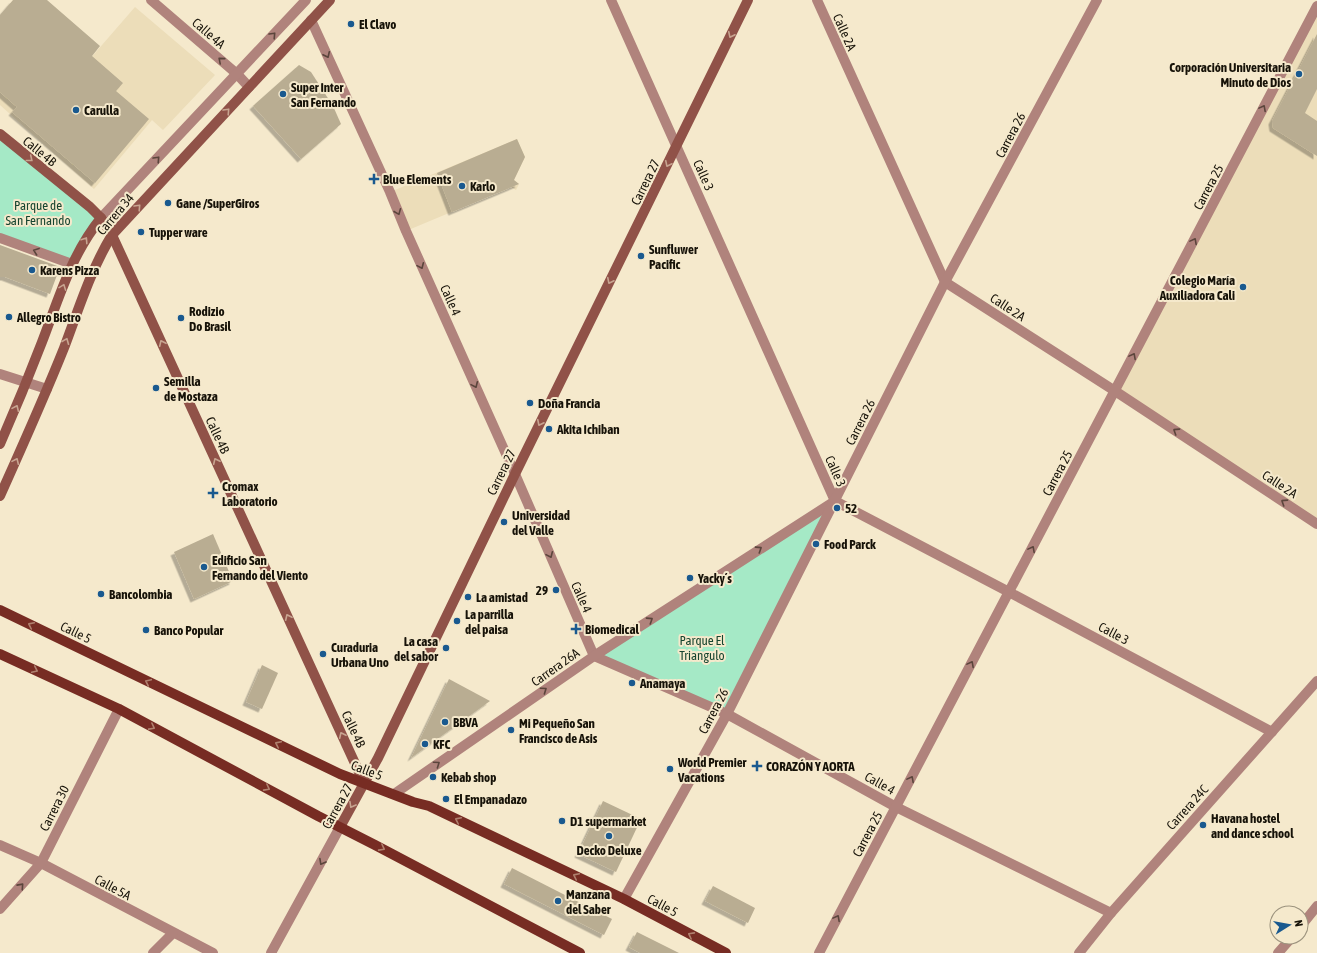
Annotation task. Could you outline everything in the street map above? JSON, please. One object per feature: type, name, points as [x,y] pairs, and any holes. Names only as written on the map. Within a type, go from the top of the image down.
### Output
[{"type":"main road","name":"Calle 5","points":[[0,610],[340,774],[413,802],[429,806],[624,899],[726,953]]},
{"type":"main road","points":[[0,654],[119,709],[580,953]]},
{"type":"street","name":"Calle 4A","points":[[151,0],[237,74],[249,87]]},
{"type":"street","name":"Carrera 34","points":[[0,444],[27,382],[72,264],[82,244],[101,218],[306,0]]},
{"type":"street","name":"Carrera 34","points":[[0,496],[47,389],[94,271],[112,235],[330,0]]},
{"type":"street","name":"Calle 3","points":[[611,0],[835,501],[1272,732]]},
{"type":"street","name":"Carrera 27","points":[[271,953],[385,744],[514,474],[748,0]]},
{"type":"street","name":"Calle 2A","points":[[817,0],[946,282],[1317,524]]},
{"type":"street","name":"Carrera 26","points":[[624,899],[726,714],[946,282],[1097,0]]},
{"type":"street","name":"Carrera 25","points":[[819,953],[1317,6]]},
{"type":"street","name":"Calle 4","points":[[311,20],[390,192],[594,656],[726,714],[896,807],[1111,913]]},
{"type":"street","name":"Calle 4B","points":[[0,134],[101,218],[112,235],[364,783]]},
{"type":"street","points":[[0,238],[72,264]]},
{"type":"street","points":[[0,374],[47,389]]},
{"type":"street","name":"Carrera 26A","points":[[394,794],[594,656],[835,501]]},
{"type":"street","name":"Carrera 24C","points":[[1079,953],[1111,913],[1317,681]]},
{"type":"street","name":"Carrera 30","points":[[0,910],[41,863],[119,709]]},
{"type":"street","name":"Calle 5A","points":[[0,845],[41,863],[172,933],[213,953]]},
{"type":"street","points":[[1309,916],[1317,906]]},
{"type":"street","points":[[153,953],[172,933]]},
{"type":"street","points":[[1278,953],[1285,945]]},
{"type":"shaded area","name":"Colegio María Auxiliadora Cali","points":[[1317,6],[1317,524],[1115,391]]},
{"type":"shaded area","points":[[135,7],[215,75],[163,130],[152,120],[94,189],[0,105],[0,75],[76,75]]},
{"type":"shaded area","name":"Karlo","points":[[517,139],[525,157],[514,180],[519,184],[516,190],[511,187],[406,231],[390,192]]},
{"type":"green space","name":"Parque de San Fernando","points":[[0,134],[101,218],[72,264],[0,238]]},
{"type":"green space","name":"Parque El Triangulo","points":[[835,501],[727,714],[594,656]]},
{"type":"building","name":"Carulla","points":[[13,0],[47,0],[100,46],[92,56],[123,83],[116,91],[149,119],[95,183],[12,112],[17,107],[0,92],[0,15]]},
{"type":"building","points":[[1317,34],[1317,89],[1305,113],[1317,121],[1317,156],[1273,128],[1272,121]]},
{"type":"building","points":[[299,65],[311,72],[333,106],[341,124],[301,159],[253,106]]},
{"type":"building","name":"Karlo","points":[[517,139],[525,157],[514,180],[519,184],[452,212],[437,173]]},
{"type":"building","name":"Karens Pizza","points":[[0,245],[60,267],[50,294],[5,277],[0,277]]},
{"type":"building","name":"Edificio San Fernando del Viento","points":[[213,534],[233,581],[194,599],[174,552]]},
{"type":"building","points":[[262,665],[278,673],[262,709],[246,702]]},
{"type":"building","name":"BBVA","points":[[449,679],[490,701],[411,758]]},
{"type":"building","name":"Decko Deluxe","points":[[603,801],[641,819],[616,872],[578,854]]},
{"type":"building","name":"Manzana del Saber","points":[[512,868],[612,919],[604,935],[504,884]]},
{"type":"building","points":[[713,886],[755,908],[748,923],[705,901]]},
{"type":"building","name":"Manzana del Saber","points":[[637,932],[679,953],[640,953],[629,947]]},
{"type":"place","name":"El Clavo","points":[[351,24]]},
{"type":"place","name":"Corporación Universitaria Minuto de Dios","points":[[1299,74]]},
{"type":"place","name":"Super Inter San Fernando","points":[[283,94]]},
{"type":"place","name":"Carulla","points":[[76,110]]},
{"type":"place","name":"Blue Elements","points":[[374,179]]},
{"type":"place","name":"Karlo","points":[[462,186]]},
{"type":"place","name":"Gane /SuperGiros","points":[[168,203]]},
{"type":"place","name":"Tupper ware","points":[[141,232]]},
{"type":"place","name":"Sunfluwer Pacific","points":[[641,256]]},
{"type":"place","name":"Karens Pizza","points":[[32,270]]},
{"type":"place","name":"Colegio María Auxiliadora Cali","points":[[1243,287]]},
{"type":"place","name":"Allegro Bistro","points":[[9,317]]},
{"type":"place","name":"Rodizio Do Brasil","points":[[181,318]]},
{"type":"place","name":"Semilla de Mostaza","points":[[156,388]]},
{"type":"place","name":"Doña Francia","points":[[530,403]]},
{"type":"place","name":"Akita Ichiban","points":[[549,429]]},
{"type":"place","name":"Cromax Laboratorio","points":[[213,493]]},
{"type":"place","name":"52","points":[[837,508]]},
{"type":"place","name":"Universidad del Valle","points":[[504,522]]},
{"type":"place","name":"Food Parck","points":[[816,544]]},
{"type":"place","name":"Edificio San Fernando del Viento","points":[[204,567]]},
{"type":"place","name":"Yacky´s","points":[[690,578]]},
{"type":"place","name":"29","points":[[556,590]]},
{"type":"place","name":"Bancolombia","points":[[101,594]]},
{"type":"place","name":"La amistad","points":[[468,597]]},
{"type":"place","name":"La parrilla del paisa","points":[[457,621]]},
{"type":"place","name":"Biomedical","points":[[576,629]]},
{"type":"place","name":"Banco Popular","points":[[146,630]]},
{"type":"place","name":"La casa del sabor","points":[[446,648]]},
{"type":"place","name":"Curaduria Urbana Uno","points":[[323,654]]},
{"type":"place","name":"Anamaya","points":[[632,683]]},
{"type":"place","name":"BBVA","points":[[445,722]]},
{"type":"place","name":"Mi Pequeño San Francisco de Asis","points":[[511,730]]},
{"type":"place","name":"KFC","points":[[425,744]]},
{"type":"place","name":"CORAZÓN Y AORTA","points":[[757,766]]},
{"type":"place","name":"World Premier Vacations","points":[[670,769]]},
{"type":"place","name":"Kebab shop","points":[[433,777]]},
{"type":"place","name":"El Empanadazo","points":[[446,799]]},
{"type":"place","name":"D1 supermarket","points":[[562,821]]},
{"type":"place","name":"Havana hostel and dance school","points":[[1203,825]]},
{"type":"place","name":"Decko Deluxe","points":[[609,836]]},
{"type":"place","name":"Manzana del Saber","points":[[558,901]]}]
